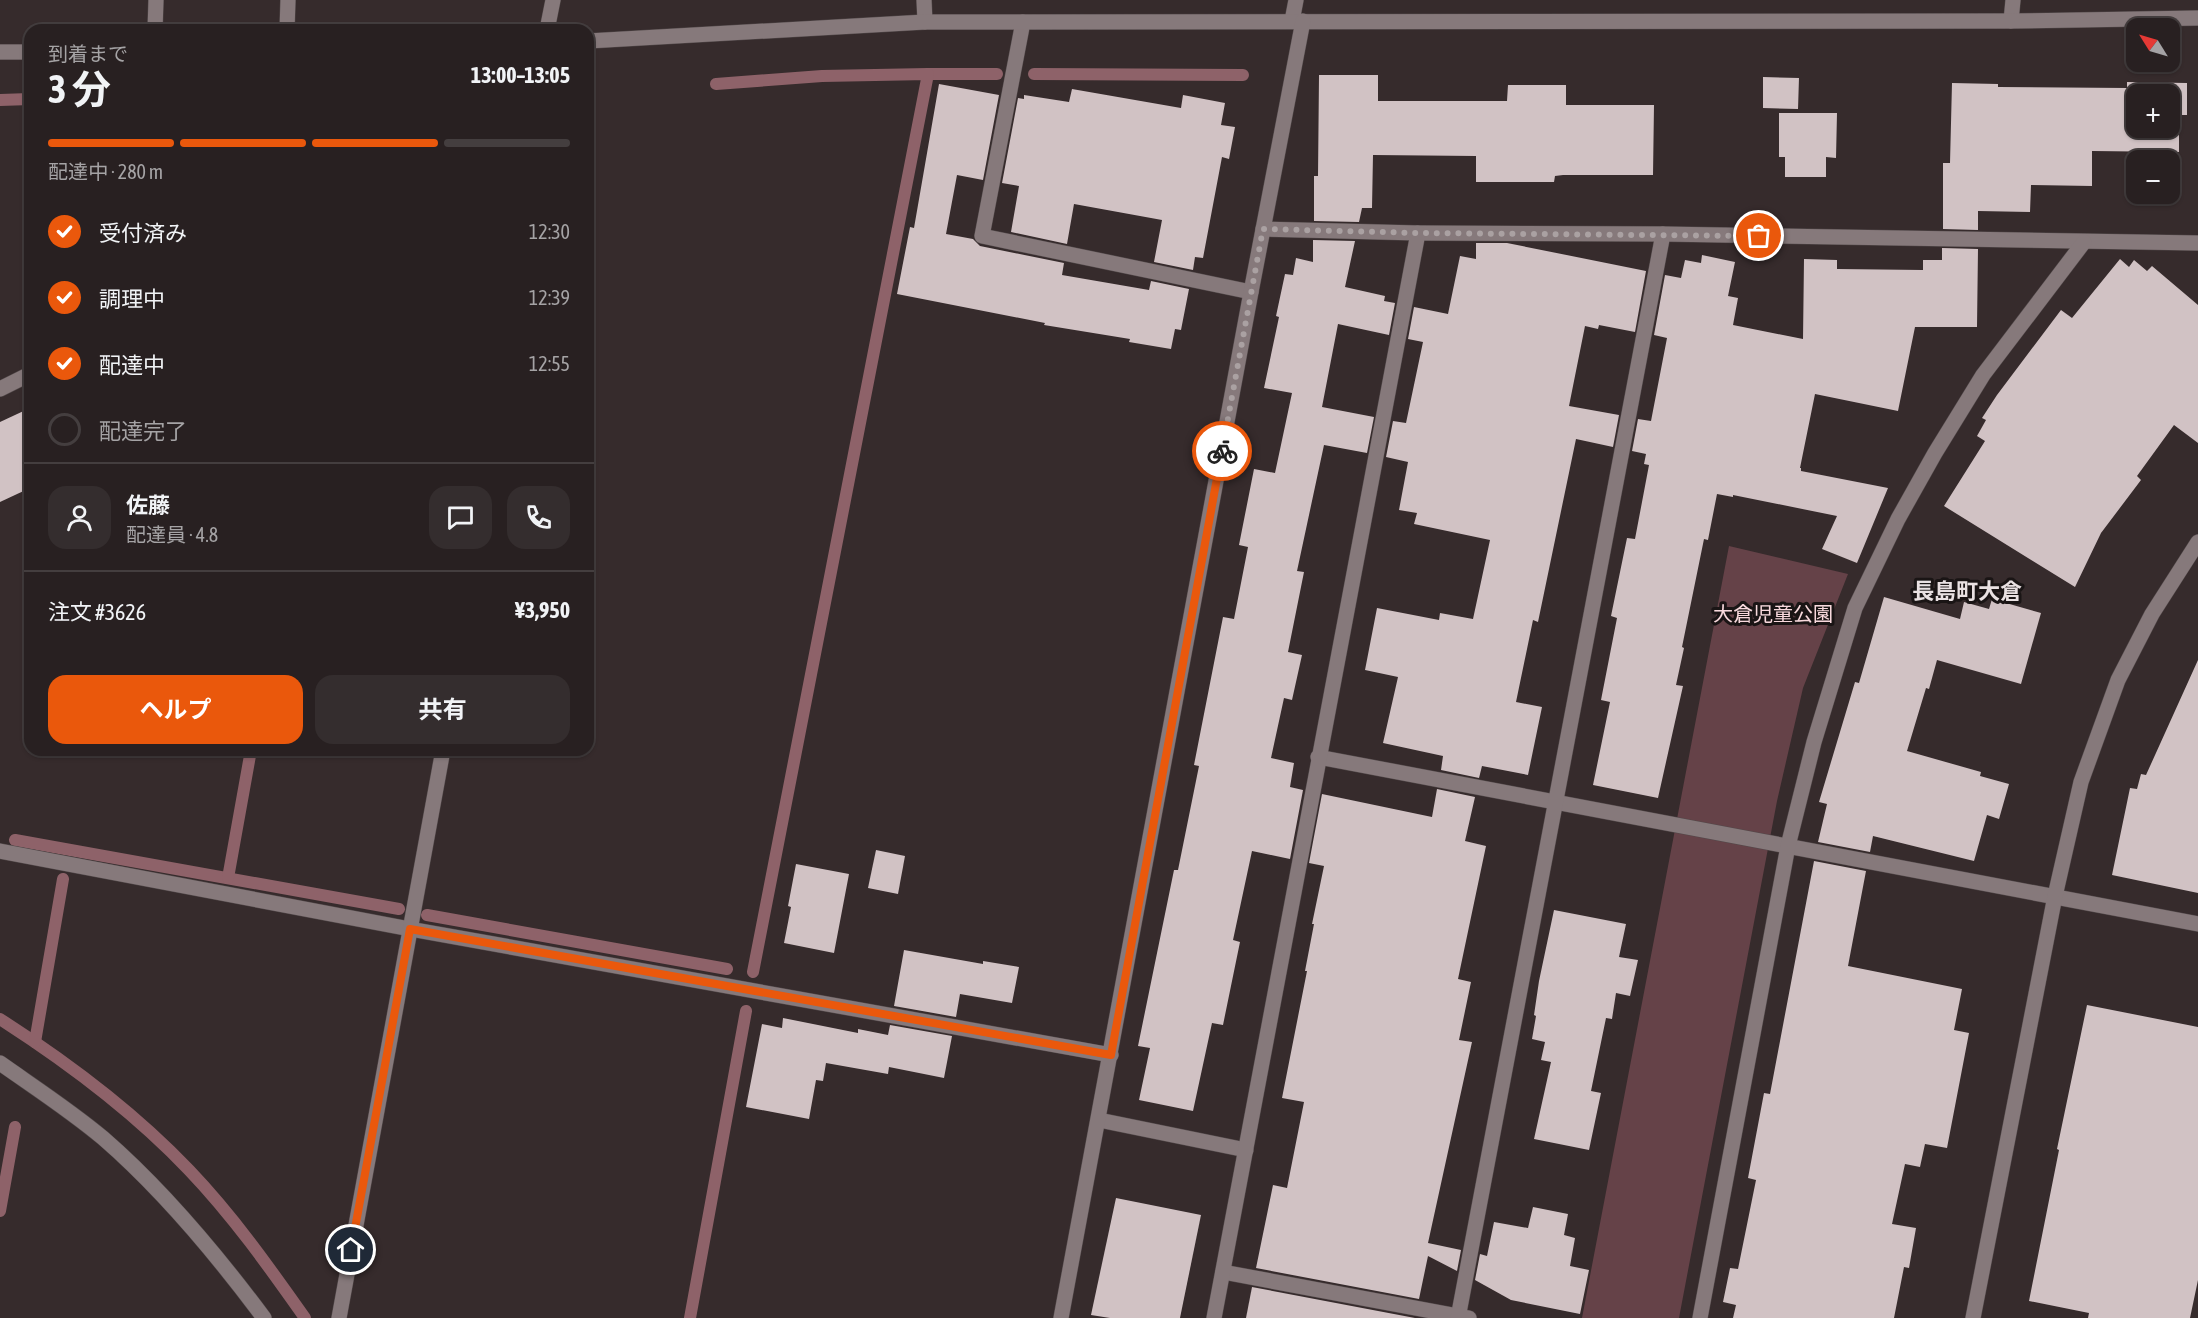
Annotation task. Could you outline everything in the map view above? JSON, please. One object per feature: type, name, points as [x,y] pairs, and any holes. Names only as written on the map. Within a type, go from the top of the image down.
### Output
[{"type":"street","points":[[154,24],[156,0]]},
{"type":"street","points":[[287,24],[288,0]]},
{"type":"street","points":[[548,24],[553,0]]},
{"type":"street","points":[[924,0],[926,22]]},
{"type":"street","points":[[1061,1318],[1263,229],[1298,21],[1296,0]]},
{"type":"street","points":[[2011,21],[2013,0]]},
{"type":"street","points":[[594,41],[926,22],[2011,21],[2198,18]]},
{"type":"street","points":[[1023,22],[982,237],[1251,292]]},
{"type":"street","points":[[0,52],[24,52]]},
{"type":"street","points":[[1263,229],[2198,243]]},
{"type":"street","points":[[1214,1318],[1418,233]]},
{"type":"street","points":[[1223,1272],[1462,1317],[1554,803],[1663,234]]},
{"type":"street","points":[[1700,1318],[1788,846],[1814,742],[1855,608],[1898,519],[1983,375],[2084,242]]},
{"type":"street","points":[[0,389],[24,377]]},
{"type":"street","points":[[1973,1318],[2055,896],[2081,782],[2118,680],[2152,614],[2198,542]]},
{"type":"street","points":[[339,1318],[442,756]]},
{"type":"street","points":[[1318,757],[2198,924]]},
{"type":"street","points":[[0,851],[410,929],[1111,1055]]},
{"type":"street","points":[[0,1063],[103,1139],[168,1202],[234,1277],[264,1318]]},
{"type":"street","points":[[1099,1120],[1246,1150]]},
{"type":"green space","name":"大倉児童公園","points":[[1729,546],[1848,574],[1803,688],[1777,801],[1679,1318],[1582,1318]]},
{"type":"building","points":[[1319,75],[1378,75],[1378,101],[1507,101],[1508,85],[1566,85],[1566,105],[1654,105],[1653,175],[1563,175],[1555,176],[1554,182],[1476,182],[1476,156],[1373,155],[1372,208],[1362,208],[1359,222],[1314,221],[1314,176],[1318,176]]},
{"type":"building","points":[[1763,77],[1799,78],[1798,109],[1763,108]]},
{"type":"building","points":[[2127,82],[2187,83],[2187,115],[2180,115],[2180,84],[2127,84]]},
{"type":"building","points":[[1952,83],[1998,84],[1998,87],[2126,88],[2126,138],[2179,138],[2179,150],[2092,151],[2092,186],[2031,185],[2030,212],[1978,211],[1978,230],[1943,229],[1943,163],[1950,163]]},
{"type":"building","points":[[939,84],[999,95],[983,180],[957,175],[946,234],[973,239],[980,246],[1064,263],[1062,275],[1149,290],[1151,281],[1189,289],[1181,330],[1175,329],[1171,349],[897,294],[910,227],[914,228]]},
{"type":"building","points":[[1072,89],[1181,108],[1183,95],[1225,103],[1221,125],[1235,127],[1229,159],[1222,157],[1203,258],[1195,257],[1193,270],[1154,262],[1162,220],[1074,204],[1067,244],[1011,232],[1019,186],[1002,183],[1018,98],[1024,99],[1024,95],[1069,102]]},
{"type":"building","points":[[1779,113],[1837,113],[1836,158],[1826,157],[1826,177],[1785,177],[1785,157],[1779,157]]},
{"type":"building","points":[[1313,240],[1355,241],[1345,287],[1385,296],[1384,301],[1395,303],[1389,335],[1338,324],[1322,407],[1374,417],[1367,453],[1324,445],[1297,571],[1304,572],[1288,652],[1302,655],[1292,700],[1284,698],[1271,758],[1294,763],[1290,787],[1303,790],[1290,859],[1252,851],[1233,940],[1240,942],[1223,1025],[1212,1023],[1193,1111],[1139,1100],[1150,1048],[1138,1046],[1174,870],[1178,870],[1199,766],[1194,765],[1223,617],[1234,619],[1248,547],[1239,545],[1254,469],[1275,473],[1292,393],[1264,388],[1279,317],[1276,316],[1285,274],[1293,275],[1296,258],[1313,262]]},
{"type":"building","points":[[1476,243],[1507,243],[1646,271],[1635,332],[1599,325],[1598,329],[1585,326],[1569,406],[1619,415],[1613,447],[1576,439],[1538,622],[1533,620],[1516,702],[1542,707],[1528,775],[1482,766],[1479,778],[1441,770],[1443,756],[1383,743],[1398,677],[1365,670],[1377,608],[1439,620],[1440,613],[1473,619],[1490,540],[1414,524],[1417,513],[1399,510],[1408,462],[1386,457],[1393,421],[1406,423],[1423,342],[1408,339],[1414,307],[1448,314],[1460,256],[1476,259]]},
{"type":"building","points":[[1942,248],[1978,249],[1977,327],[1915,327],[1898,411],[1815,394],[1801,471],[1888,488],[1857,563],[1822,549],[1837,516],[1733,495],[1733,497],[1717,494],[1708,540],[1704,539],[1682,647],[1684,648],[1676,685],[1683,686],[1658,798],[1593,785],[1610,702],[1601,700],[1617,618],[1611,616],[1627,538],[1635,539],[1649,465],[1644,464],[1646,454],[1632,451],[1638,419],[1651,421],[1667,338],[1654,335],[1665,275],[1681,278],[1685,260],[1701,263],[1702,255],[1735,262],[1728,296],[1738,298],[1733,325],[1803,339],[1804,259],[1837,260],[1837,269],[1923,270],[1923,260],[1942,260]]},
{"type":"building","points":[[2120,259],[2129,267],[2134,260],[2147,271],[2152,266],[2198,305],[2198,443],[2174,425],[2137,476],[2141,480],[2101,533],[2075,587],[1944,506],[1985,441],[1977,436],[1986,420],[1982,418],[1997,395],[2061,310],[2072,318]]},
{"type":"building","points":[[24,411],[24,491],[0,502],[0,422]]},
{"type":"building","points":[[1884,597],[1960,619],[1964,602],[1989,609],[1992,599],[2041,613],[2021,684],[1937,660],[1907,751],[1981,772],[1980,776],[2009,784],[1999,819],[1987,815],[1974,861],[1873,836],[1870,852],[1818,842],[1827,804],[1819,802],[1855,682],[1859,683]]},
{"type":"building","points":[[2198,660],[2198,893],[2112,875],[2130,788],[2137,789],[2141,774],[2146,775]]},
{"type":"building","points":[[1437,789],[1475,797],[1465,841],[1486,846],[1458,979],[1471,982],[1459,1040],[1472,1042],[1428,1243],[1461,1250],[1457,1271],[1428,1256],[1419,1299],[1256,1268],[1273,1185],[1287,1188],[1304,1102],[1282,1098],[1307,971],[1305,971],[1314,924],[1312,924],[1324,866],[1309,863],[1322,794],[1432,817]]},
{"type":"building","points":[[876,850],[905,856],[898,894],[868,888]]},
{"type":"building","points":[[1814,861],[1866,871],[1848,966],[1962,989],[1954,1030],[1969,1033],[1947,1148],[1925,1144],[1920,1167],[1905,1164],[1892,1224],[1916,1228],[1909,1268],[1904,1267],[1894,1318],[1733,1318],[1736,1305],[1723,1302],[1730,1268],[1738,1269],[1756,1180],[1748,1178],[1764,1093],[1770,1094]]},
{"type":"building","points":[[796,864],[849,874],[834,953],[784,943]]},
{"type":"building","points":[[1554,910],[1626,924],[1619,957],[1638,960],[1630,996],[1616,993],[1612,1019],[1606,1018],[1591,1091],[1601,1093],[1589,1150],[1534,1139],[1551,1062],[1541,1060],[1545,1042],[1532,1039],[1536,1016],[1534,1015]]},
{"type":"building","points":[[904,950],[983,964],[983,961],[1019,967],[1012,1003],[960,994],[956,1017],[894,1006]]},
{"type":"building","points":[[2087,1005],[2198,1027],[2198,1280],[2190,1318],[2088,1318],[2089,1313],[2029,1301]]},
{"type":"building","points":[[783,1018],[858,1033],[858,1029],[888,1035],[890,1025],[952,1036],[944,1078],[889,1067],[888,1074],[826,1063],[823,1081],[816,1080],[809,1119],[746,1107],[762,1024],[782,1028]]},
{"type":"building","points":[[1116,1198],[1201,1215],[1180,1318],[1110,1318],[1091,1315]]},
{"type":"building","points":[[1533,1207],[1568,1214],[1564,1235],[1575,1238],[1570,1266],[1589,1270],[1580,1314],[1511,1300],[1475,1280],[1480,1254],[1487,1256],[1494,1222],[1528,1228]]},
{"type":"building","points":[[1252,1287],[1415,1318],[1246,1318]]},
{"type":"waterway","points":[[928,74],[997,74]]},
{"type":"waterway","points":[[716,84],[822,76],[928,74],[753,972]]},
{"type":"waterway","points":[[1034,74],[1243,75]]},
{"type":"waterway","points":[[0,100],[24,99]]},
{"type":"waterway","points":[[228,878],[250,756]]},
{"type":"waterway","points":[[15,840],[399,909]]},
{"type":"waterway","points":[[35,1042],[63,879]]},
{"type":"waterway","points":[[427,915],[727,969]]},
{"type":"waterway","points":[[690,1318],[746,1011]]},
{"type":"waterway","points":[[0,1019],[99,1089],[168,1149],[205,1187],[236,1224],[305,1318]]},
{"type":"waterway","points":[[0,1211],[15,1127]]},
{"type":"way so far","points":[[1222,451],[1263,229],[1418,233],[1759,236]]},
{"type":"district","name":"長島町大倉","points":[[1967,591]]},
{"type":"route","points":[[351,1250],[410,929],[1111,1055],[1222,451]]}]
